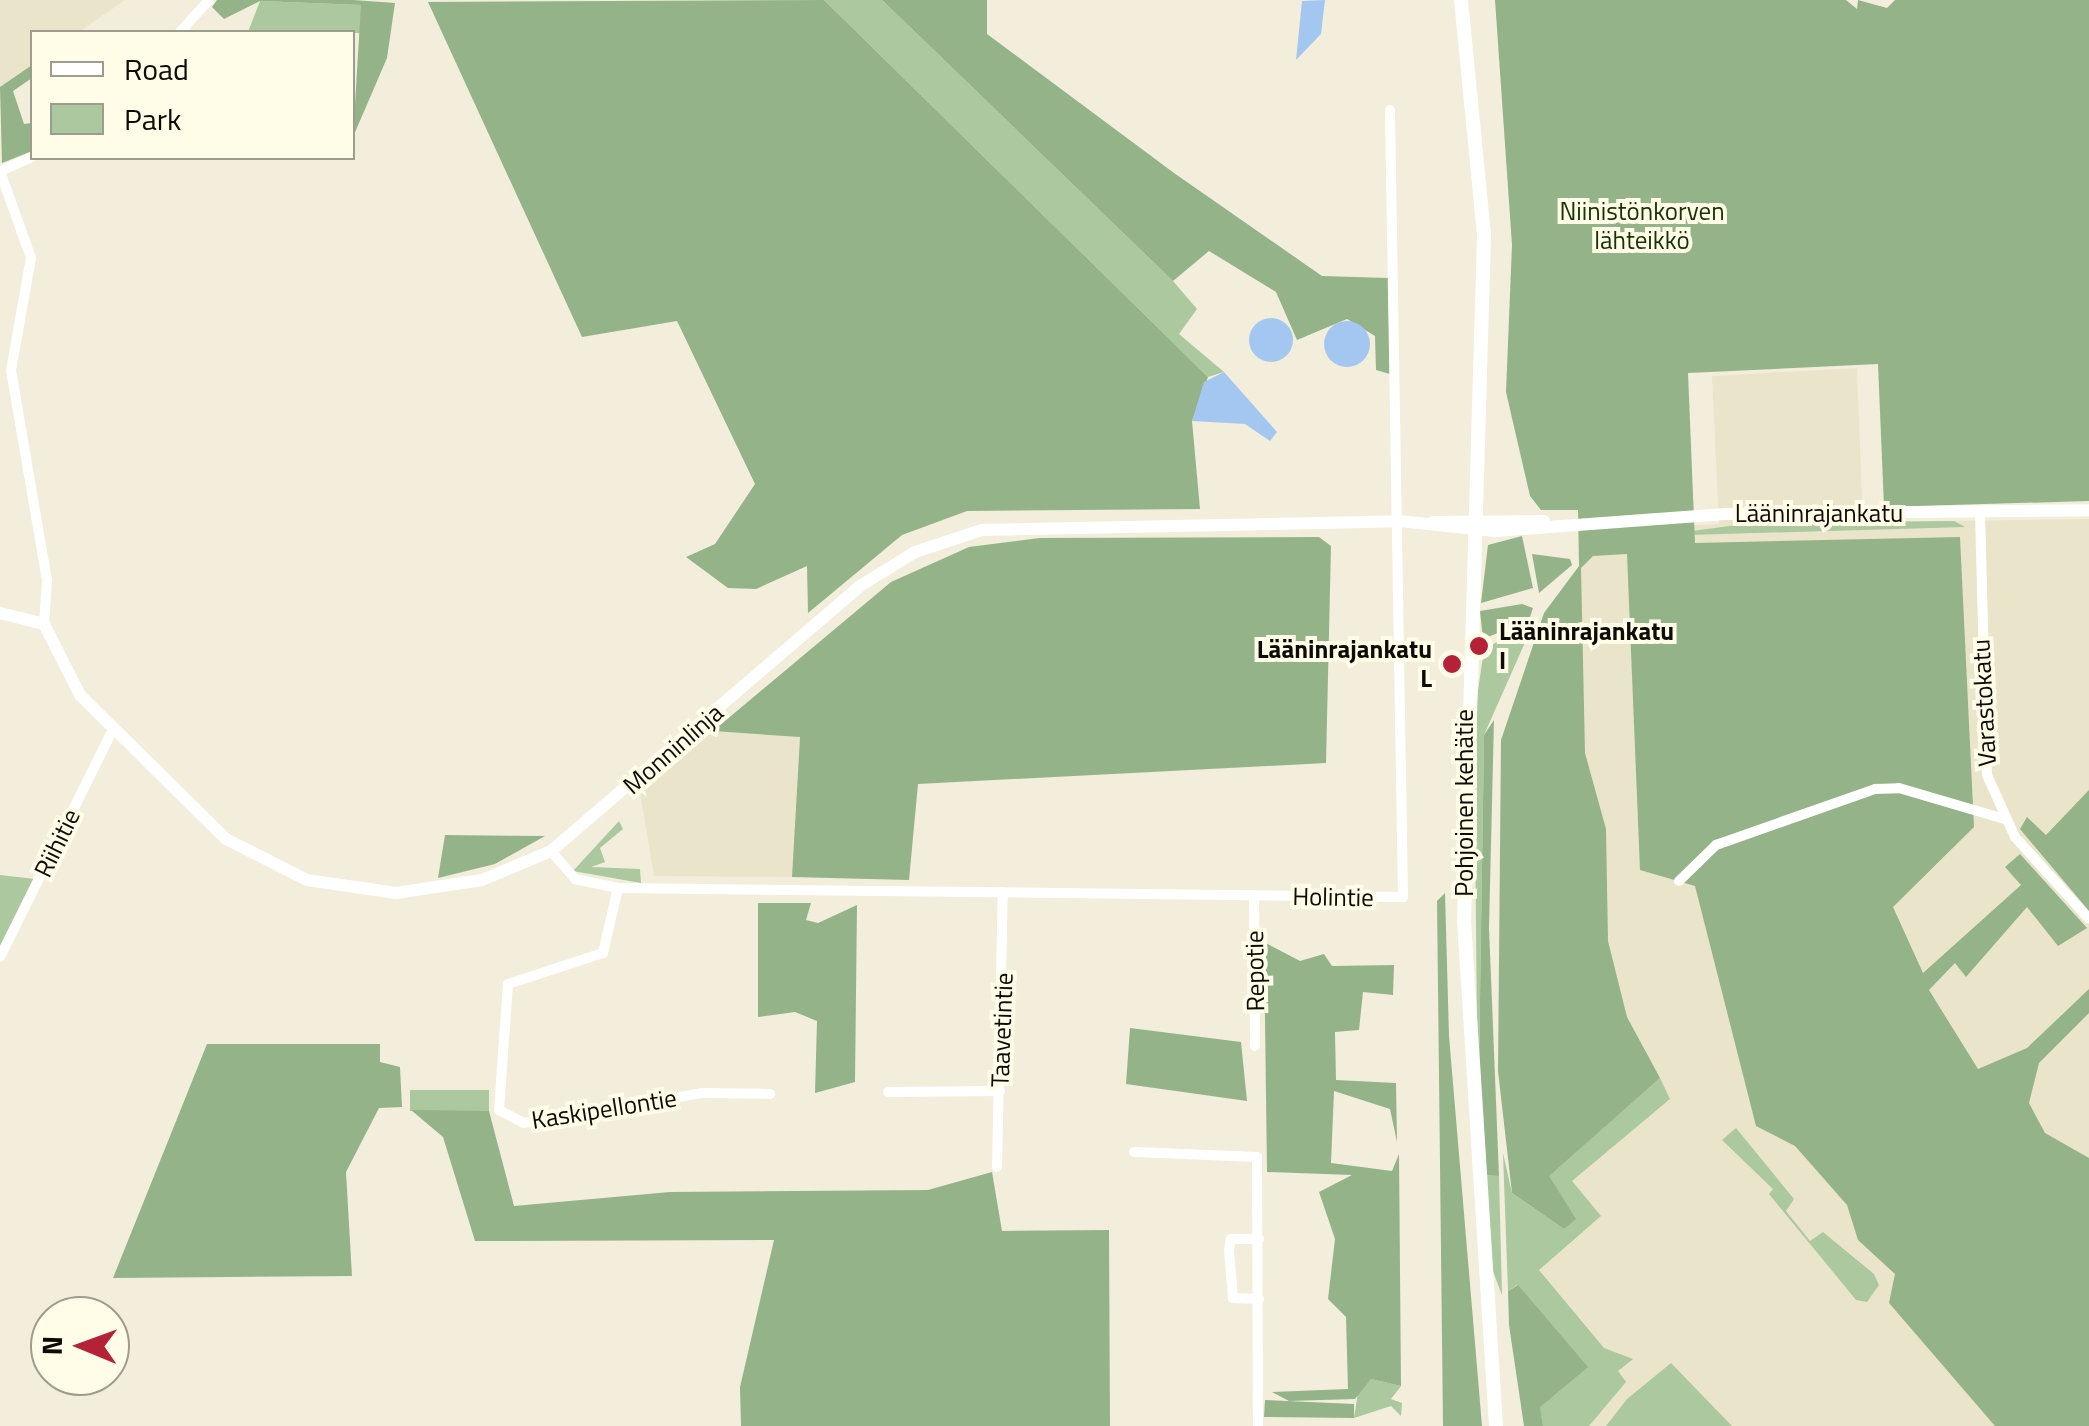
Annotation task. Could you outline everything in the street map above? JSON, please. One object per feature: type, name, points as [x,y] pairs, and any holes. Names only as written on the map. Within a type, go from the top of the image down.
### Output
[{"type":"main road","name":"Pohjoinen kehätie","points":[[1461,0],[1484,236],[1471,523],[1467,1024],[1496,1426]]},
{"type":"street","points":[[182,30],[208,0]]},
{"type":"street","name":"Holintie","points":[[550,851],[575,879],[618,888],[1403,898],[1390,110]]},
{"type":"street","points":[[0,613],[44,624],[47,580],[10,370],[31,258],[0,171],[30,158]]},
{"type":"street","name":"Lääninrajankatu","points":[[1471,523],[2089,510]]},
{"type":"street","name":"Varastokatu","points":[[1980,512],[1984,758],[2004,819],[2089,919]]},
{"type":"street","name":"Monninlinja","points":[[44,624],[70,683],[215,830],[320,884],[427,891],[550,851],[860,586],[935,544],[1032,524],[1399,520],[1471,523]]},
{"type":"street","name":"Riihitie","points":[[0,957],[113,729]]},
{"type":"street","points":[[1679,880],[1716,845],[1875,789],[1900,788],[2004,819]]},
{"type":"street","name":"Kaskipellontie","points":[[618,888],[603,953],[508,984],[499,1110],[523,1122],[702,1093],[770,1094]]},
{"type":"street","name":"Taavetintie","points":[[997,1167],[1004,892]]},
{"type":"street","name":"Repotie","points":[[1254,896],[1255,1046]]},
{"type":"street","points":[[888,1092],[1000,1091]]},
{"type":"street","points":[[1134,1152],[1257,1156],[1258,1426]]},
{"type":"street","points":[[1259,1240],[1231,1240],[1229,1250],[1233,1298],[1259,1299]]},
{"type":"shaded area","points":[[0,0],[125,0],[82,30],[30,30],[30,66],[0,87]]},
{"type":"shaded area","points":[[1857,368],[1863,522],[2089,519],[2089,1426],[1543,1426],[1518,1285],[1591,1118],[1580,530],[1719,524],[1712,376]]},
{"type":"shaded area","points":[[713,731],[800,736],[792,877],[654,876],[640,793]]},
{"type":"green space","points":[[217,0],[395,3],[387,58],[355,132],[361,5],[260,1],[224,19],[212,7]]},
{"type":"green space","points":[[824,0],[882,0],[1173,281],[1197,309],[1179,334],[1224,372],[1208,377]]},
{"type":"green space","points":[[824,0],[1208,377],[1192,421],[1200,509],[967,511],[902,535],[808,613],[807,566],[756,589],[728,588],[686,557],[715,544],[755,484],[677,321],[582,337],[428,2]]},
{"type":"green space","points":[[882,0],[987,0],[987,34],[1174,173],[1322,276],[1388,278],[1390,374],[1376,370],[1375,336],[1347,319],[1297,340],[1276,292],[1209,251],[1173,281]]},
{"type":"green space","name":"Niinistönkorven lähteikkö","points":[[1495,0],[1846,0],[1857,9],[1858,0],[1887,8],[1895,0],[2089,0],[2089,501],[1884,507],[1878,364],[1688,373],[1695,543],[1960,537],[1974,827],[1893,907],[1923,973],[2021,885],[2005,867],[2020,854],[2087,928],[2058,946],[2027,907],[1966,977],[1955,963],[1929,990],[1978,1069],[2027,1048],[2089,989],[2089,1013],[2039,1063],[2029,1103],[2045,1133],[2089,1158],[2089,1426],[1995,1426],[1889,1303],[1895,1274],[1858,1240],[1847,1205],[1795,1146],[1756,1126],[1695,886],[1640,870],[1627,554],[1593,556],[1581,568],[1585,753],[1606,829],[1608,941],[1627,1017],[1660,1078],[1549,1176],[1576,1219],[1564,1229],[1512,1193],[1498,1071],[1501,740],[1544,613],[1579,566],[1578,510],[1541,510],[1530,496],[1506,392],[1512,245]]},
{"type":"green space","points":[[260,1],[361,5],[362,33],[249,30]]},
{"type":"green space","points":[[30,66],[30,79],[13,91],[24,124],[30,123],[30,152],[2,163],[0,87]]},
{"type":"green space","points":[[1954,521],[1965,527],[1655,536],[1752,523]]},
{"type":"green space","points":[[1522,536],[1533,588],[1481,603],[1488,545]]},
{"type":"green space","points":[[1319,537],[1331,546],[1326,763],[918,784],[909,880],[792,877],[800,737],[713,731],[891,582],[969,547],[1040,538]]},
{"type":"green space","points":[[1532,554],[1570,559],[1572,565],[1539,593]]},
{"type":"green space","points":[[1522,604],[1533,608],[1529,620],[1483,639],[1480,611]]},
{"type":"green space","points":[[1521,629],[1527,638],[1484,735],[1478,1131],[1474,719],[1484,649]]},
{"type":"green space","points":[[1494,720],[1489,928],[1499,1176],[1481,1175],[1478,1131],[1484,735]]},
{"type":"green space","points":[[2089,790],[2089,911],[2020,829],[2027,817],[2046,835]]},
{"type":"green space","points":[[619,821],[623,829],[600,848],[605,862],[591,867],[640,869],[641,883],[573,871]]},
{"type":"green space","points":[[445,835],[545,836],[495,864],[438,878]]},
{"type":"green space","points":[[0,875],[35,879],[0,949]]},
{"type":"green space","points":[[1445,893],[1449,1036],[1482,1426],[1443,1426],[1437,901]]},
{"type":"green space","points":[[758,903],[811,903],[806,920],[818,923],[857,905],[855,1082],[815,1093],[817,1021],[795,1012],[758,1017]]},
{"type":"green space","points":[[1264,942],[1300,961],[1324,954],[1332,966],[1394,965],[1393,995],[1363,992],[1359,1030],[1335,1032],[1336,1080],[1396,1083],[1397,1142],[1390,1109],[1334,1091],[1331,1163],[1392,1171],[1399,1154],[1401,1386],[1371,1379],[1355,1399],[1289,1401],[1272,1392],[1348,1389],[1346,1317],[1328,1299],[1335,1239],[1319,1192],[1352,1175],[1267,1172]]},
{"type":"green space","points":[[1130,1028],[1241,1042],[1247,1101],[1126,1084]]},
{"type":"green space","points":[[207,1044],[380,1044],[380,1062],[400,1067],[402,1107],[379,1108],[346,1172],[352,1276],[113,1278]]},
{"type":"green space","points":[[1660,1078],[1670,1099],[1572,1181],[1601,1216],[1539,1270],[1604,1348],[1633,1359],[1618,1371],[1626,1382],[1589,1426],[1543,1426],[1517,1285],[1508,1291],[1503,1153],[1512,1193],[1564,1229],[1575,1219],[1548,1176]]},
{"type":"green space","points":[[410,1090],[489,1090],[489,1111],[410,1111]]},
{"type":"green space","points":[[411,1110],[489,1111],[514,1206],[670,1192],[928,1190],[992,1172],[1002,1231],[1109,1230],[1110,1426],[741,1426],[740,1387],[774,1240],[475,1241],[443,1137]]},
{"type":"green space","points":[[1736,1128],[1794,1199],[1786,1211],[1810,1241],[1823,1232],[1874,1274],[1879,1285],[1867,1302],[1856,1300],[1769,1194],[1773,1189],[1722,1140]]},
{"type":"green space","points":[[1481,1175],[1499,1176],[1502,1295],[1486,1253]]},
{"type":"green space","points":[[1518,1285],[1588,1367],[1540,1407],[1543,1426],[1524,1426],[1509,1325],[1508,1291]]},
{"type":"green space","points":[[1671,1363],[1732,1426],[1606,1426],[1627,1399]]},
{"type":"green space","points":[[1371,1379],[1401,1386],[1391,1399],[1402,1403],[1401,1416],[1391,1406],[1354,1418],[1358,1392]]},
{"type":"green space","points":[[1265,1400],[1354,1404],[1354,1418],[1264,1417]]},
{"type":"water","points":[[1325,0],[1321,34],[1296,60],[1302,1]]},
{"type":"water","points":[[1271,318],[1286,325],[1293,340],[1286,355],[1271,362],[1256,355],[1249,340],[1256,325]]},
{"type":"water","points":[[1347,321],[1363,328],[1370,344],[1363,360],[1347,367],[1331,360],[1324,344],[1331,328]]},
{"type":"water","points":[[1224,372],[1277,432],[1270,441],[1245,424],[1192,421],[1204,382]]},
{"type":"place","name":"Lääninrajankatu I","points":[[1479,646]]},
{"type":"place","name":"Lääninrajankatu L","points":[[1452,664]]}]
